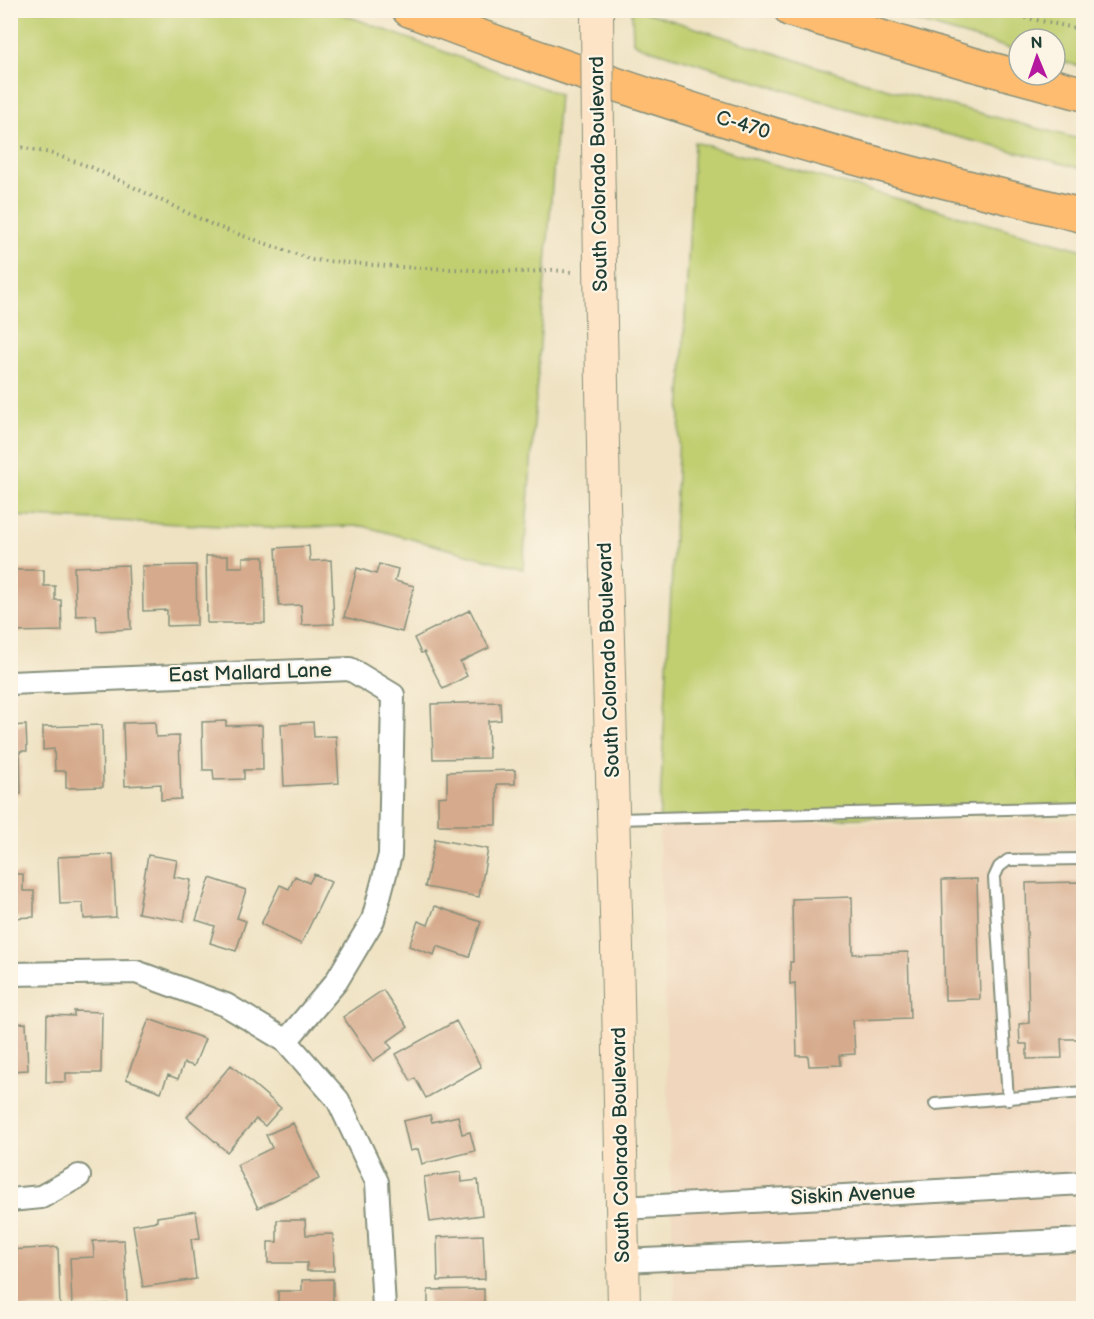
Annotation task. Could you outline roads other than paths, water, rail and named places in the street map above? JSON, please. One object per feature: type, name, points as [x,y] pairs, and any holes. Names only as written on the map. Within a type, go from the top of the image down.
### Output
[{"type":"highway","name":"C-470","points":[[409,10],[621,86],[728,120],[885,166],[1083,216]]},
{"type":"highway","points":[[791,10],[968,63],[1083,94]]},
{"type":"main road","name":"South Colorado Boulevard","points":[[597,10],[604,505],[614,819],[624,1308]]},
{"type":"street","name":"East Mallard Lane","points":[[10,683],[350,669],[393,695],[390,855],[373,920],[336,982],[286,1041]]},
{"type":"street","points":[[10,974],[136,972],[226,1005],[286,1041],[338,1100],[377,1182],[384,1308]]},
{"type":"street","points":[[10,1200],[41,1197],[79,1176]]},
{"type":"street","name":"Siskin Avenue","points":[[622,1208],[1083,1183]]},
{"type":"street","points":[[623,1262],[1083,1240]]},
{"type":"lane","points":[[614,819],[1083,807]]},
{"type":"lane","points":[[1008,1100],[994,878],[999,867],[1008,861],[1083,859]]},
{"type":"lane","points":[[935,1104],[1008,1100],[1083,1092]]}]
